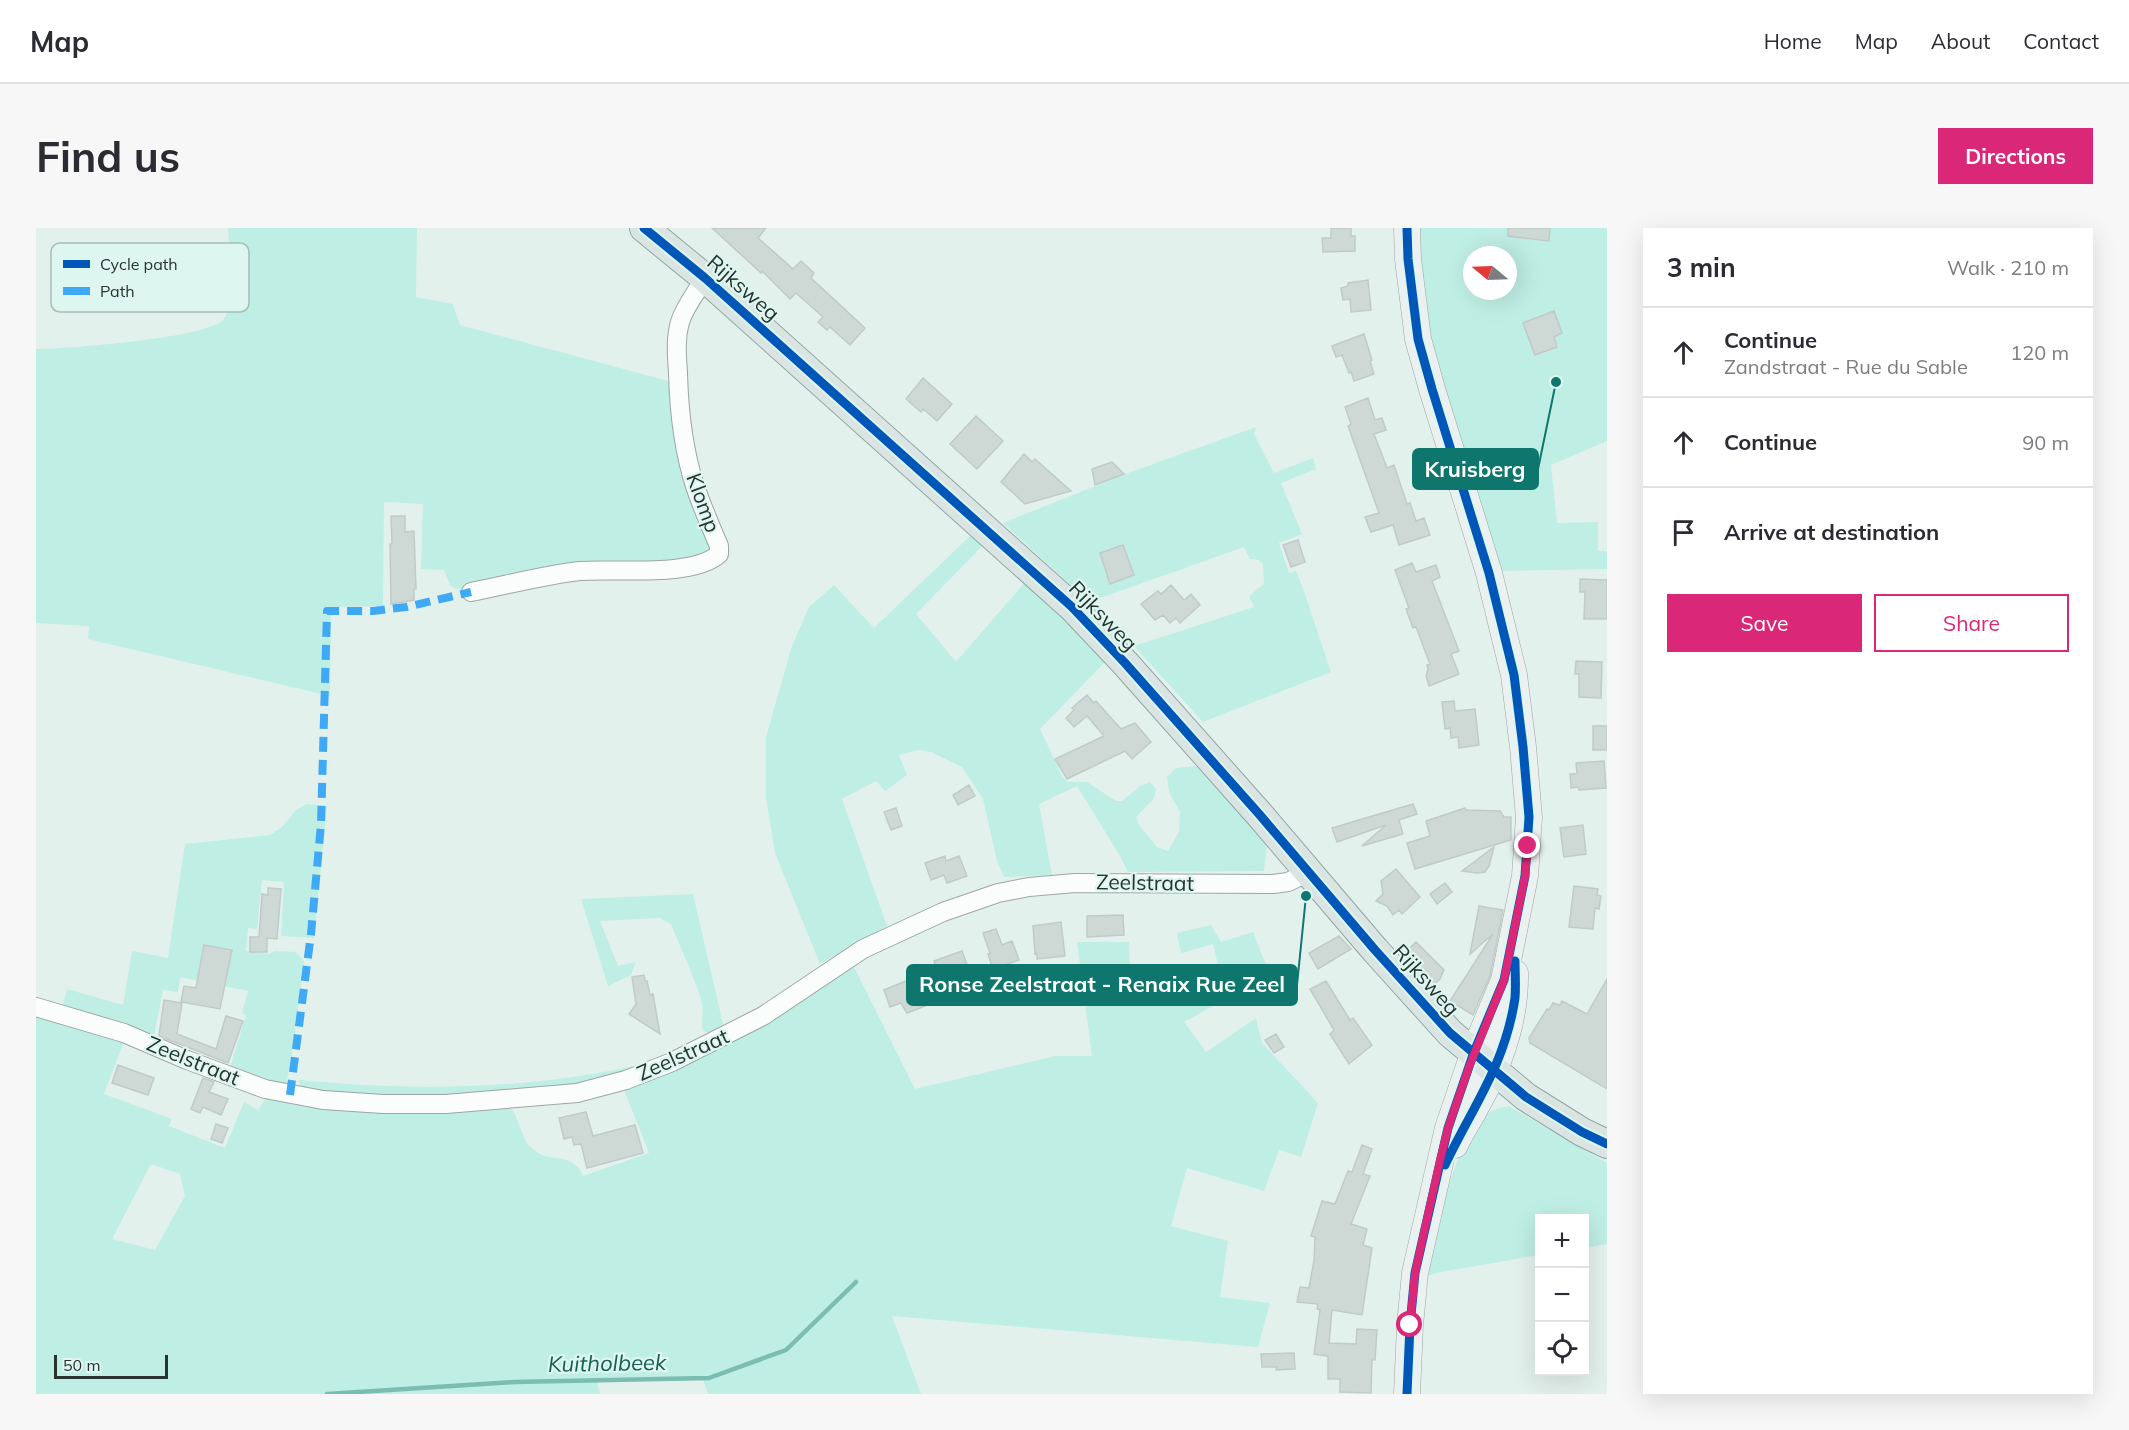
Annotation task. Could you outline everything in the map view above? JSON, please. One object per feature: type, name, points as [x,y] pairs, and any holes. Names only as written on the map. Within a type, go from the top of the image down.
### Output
[{"type":"main road","name":"Rijksweg","points":[[644,228],[705,278],[1072,607],[1125,663],[1450,1033],[1526,1097],[1582,1132],[1607,1144]]},
{"type":"main road","points":[[1407,228],[1408,259],[1418,339],[1504,627],[1518,701],[1529,817],[1525,876],[1514,934],[1515,995],[1509,1030],[1484,1061],[1477,1106],[1461,1131],[1435,1186],[1415,1273],[1407,1394]]},
{"type":"street","name":"Klomp","points":[[471,592],[579,571],[673,569],[702,564],[719,554],[719,546],[695,487],[680,420],[676,338],[688,303],[705,278]]},
{"type":"street","name":"Zeelstraat","points":[[36,1007],[124,1033],[251,1084],[299,1097],[383,1104],[446,1104],[577,1093],[626,1080],[682,1057],[763,1016],[863,949],[943,912],[998,893],[1029,887],[1075,883],[1273,884],[1288,882],[1309,872]]},
{"type":"green space","points":[[228,228],[417,228],[416,297],[453,304],[460,325],[672,382],[714,547],[707,557],[456,589],[450,585],[444,570],[421,569],[423,504],[384,502],[383,606],[331,607],[330,696],[88,639],[89,626],[36,623],[36,349],[166,337],[213,326],[224,319],[227,312],[249,312],[249,243],[229,243]]},
{"type":"green space","points":[[1416,228],[1607,228],[1607,441],[1551,465],[1557,523],[1598,522],[1598,551],[1607,551],[1607,569],[1498,571],[1433,353],[1418,279]]},
{"type":"green space","points":[[1256,427],[1254,434],[1274,473],[1313,458],[1316,469],[1281,483],[1302,534],[1279,543],[1289,573],[1296,571],[1331,672],[1203,722],[1134,646],[1254,607],[1249,596],[1264,584],[1263,564],[1259,560],[1250,559],[1244,547],[1089,602],[1003,523],[1128,473]]},
{"type":"green space","points":[[973,533],[984,544],[916,614],[956,662],[1026,581],[1106,661],[1040,729],[1062,776],[1068,782],[1087,782],[1116,801],[1122,801],[1140,786],[1150,782],[1156,789],[1154,798],[1136,817],[1139,825],[1157,847],[1168,851],[1179,832],[1180,812],[1169,792],[1167,777],[1176,768],[1196,766],[1267,844],[1264,871],[1128,872],[1077,786],[1039,804],[1052,875],[1004,877],[997,861],[983,799],[962,767],[931,752],[919,750],[899,755],[907,775],[885,791],[876,781],[842,799],[887,926],[820,964],[775,853],[766,798],[766,737],[792,646],[809,607],[834,585],[874,628]]},
{"type":"green space","points":[[306,804],[327,806],[314,938],[281,936],[284,882],[262,880],[257,929],[248,928],[246,951],[270,954],[274,951],[296,952],[304,961],[286,1086],[230,1068],[246,1015],[242,1013],[248,991],[180,977],[178,992],[163,990],[154,1036],[63,1005],[67,989],[123,1005],[132,951],[168,958],[185,844],[270,835],[282,827],[295,811]]},
{"type":"green space","points":[[693,894],[724,1028],[710,1033],[703,1031],[701,999],[671,924],[659,918],[600,921],[618,966],[636,962],[631,975],[608,986],[581,899]]},
{"type":"green space","points":[[1211,925],[1221,942],[1253,932],[1270,975],[1184,1022],[1206,1052],[1256,1018],[1262,1043],[1318,1103],[1301,1157],[1279,1150],[1264,1191],[1187,1168],[1171,1226],[1228,1241],[1220,1297],[1270,1303],[1258,1347],[892,1316],[921,1394],[708,1394],[702,1377],[596,1378],[600,1394],[36,1394],[36,1009],[125,1038],[104,1094],[172,1119],[169,1126],[225,1148],[244,1102],[258,1110],[268,1095],[508,1105],[525,1139],[533,1149],[540,1154],[573,1163],[583,1176],[649,1153],[622,1085],[853,965],[915,1089],[1055,1056],[1092,1056],[1077,942],[1129,942],[1130,974],[1112,974],[1115,991],[1182,985],[1219,969],[1213,944],[1181,953],[1177,933]],"holes":[[[151,1164],[180,1174],[185,1196],[155,1250],[112,1239]]]},
{"type":"green space","points":[[634,1066],[635,1070],[622,1076],[545,1090],[415,1099],[301,1090],[299,1080],[383,1086],[467,1086],[551,1080]]},
{"type":"green space","points":[[1509,1106],[1607,1163],[1607,1244],[1589,1247],[1589,1214],[1535,1214],[1535,1256],[1427,1276],[1442,1205],[1457,1161],[1486,1114]]},
{"type":"building","points":[[712,228],[766,228],[758,238],[793,269],[801,261],[814,273],[811,278],[865,328],[850,345],[830,327],[827,330],[818,322],[823,317],[796,293],[790,299],[762,271],[761,273]]},
{"type":"building","points":[[1331,228],[1351,228],[1351,236],[1355,236],[1355,251],[1323,252],[1322,238],[1331,238]]},
{"type":"building","points":[[1508,228],[1550,228],[1549,241],[1508,236]]},
{"type":"building","points":[[1368,280],[1371,310],[1351,312],[1350,299],[1343,300],[1341,288],[1348,286],[1348,283]]},
{"type":"building","points":[[1554,311],[1562,333],[1554,337],[1557,347],[1535,355],[1523,323]]},
{"type":"building","points":[[1364,334],[1374,374],[1354,381],[1342,355],[1336,357],[1332,346]]},
{"type":"building","points":[[923,378],[952,404],[937,421],[923,409],[921,412],[906,399]]},
{"type":"building","points":[[1368,398],[1375,420],[1382,418],[1386,430],[1374,434],[1387,468],[1394,465],[1407,504],[1410,503],[1416,521],[1424,518],[1430,535],[1399,545],[1393,525],[1371,532],[1365,517],[1379,513],[1348,426],[1351,424],[1345,407]]},
{"type":"building","points":[[976,416],[1003,441],[977,469],[950,444]]},
{"type":"building","points":[[1024,454],[1032,462],[1035,459],[1071,491],[1025,504],[1001,482]]},
{"type":"building","points":[[1112,462],[1124,474],[1095,485],[1092,469]]},
{"type":"building","points":[[391,516],[405,516],[405,532],[414,531],[416,589],[414,589],[414,600],[391,604],[390,544],[392,544]]},
{"type":"building","points":[[1298,540],[1305,562],[1291,567],[1283,545]]},
{"type":"building","points":[[1123,545],[1134,575],[1110,584],[1100,553]]},
{"type":"building","points":[[1412,563],[1416,572],[1436,565],[1440,577],[1432,581],[1459,651],[1451,654],[1459,674],[1429,686],[1426,676],[1427,665],[1430,664],[1416,627],[1413,628],[1406,609],[1409,608],[1395,570]]},
{"type":"building","points":[[1580,579],[1607,580],[1607,619],[1584,619],[1585,592],[1580,592]]},
{"type":"building","points":[[1171,585],[1184,600],[1191,594],[1200,605],[1180,623],[1176,618],[1170,623],[1163,615],[1155,620],[1141,604],[1158,591],[1161,594]]},
{"type":"building","points":[[1576,661],[1602,662],[1601,698],[1579,697],[1579,674],[1575,674]]},
{"type":"building","points":[[1087,695],[1094,703],[1096,701],[1121,729],[1135,723],[1151,742],[1132,759],[1125,751],[1067,779],[1055,759],[1104,736],[1087,716],[1074,727],[1066,718],[1074,710],[1072,708]]},
{"type":"building","points":[[1454,701],[1455,711],[1475,709],[1479,745],[1459,748],[1458,737],[1451,738],[1450,728],[1445,729],[1442,702]]},
{"type":"building","points":[[1593,726],[1607,726],[1607,750],[1593,750]]},
{"type":"building","points":[[1604,761],[1606,788],[1579,790],[1578,787],[1571,788],[1570,774],[1577,774],[1576,763]]},
{"type":"building","points":[[969,785],[975,796],[958,805],[953,795]]},
{"type":"building","points":[[1413,804],[1417,814],[1399,820],[1403,834],[1362,846],[1386,825],[1337,842],[1332,828]]},
{"type":"building","points":[[896,808],[902,826],[891,830],[884,812]]},
{"type":"building","points":[[1465,808],[1466,810],[1500,811],[1504,817],[1511,817],[1511,840],[1415,869],[1407,843],[1430,836],[1426,821]]},
{"type":"building","points":[[1583,825],[1586,854],[1564,857],[1560,828]]},
{"type":"building","points":[[1494,847],[1485,872],[1462,871]]},
{"type":"building","points":[[945,856],[946,861],[959,856],[967,876],[947,883],[944,875],[931,880],[925,863]]},
{"type":"building","points":[[1396,869],[1420,897],[1402,914],[1399,910],[1393,915],[1387,906],[1376,901],[1383,894],[1381,881]]},
{"type":"building","points":[[1445,883],[1452,892],[1437,904],[1430,894]]},
{"type":"building","points":[[1574,886],[1598,889],[1597,895],[1601,896],[1599,909],[1595,908],[1593,929],[1569,927]]},
{"type":"building","points":[[268,888],[281,889],[277,939],[267,938],[267,952],[250,952],[250,937],[259,937],[262,894],[268,895]]},
{"type":"building","points":[[1479,906],[1503,910],[1490,976],[1473,1015],[1450,1001],[1493,934],[1470,954]]},
{"type":"building","points":[[1123,915],[1124,935],[1087,937],[1087,916]]},
{"type":"building","points":[[1061,922],[1065,956],[1037,959],[1033,926]]},
{"type":"building","points":[[996,929],[1002,945],[1012,941],[1019,960],[993,969],[983,933]]},
{"type":"building","points":[[1339,936],[1351,949],[1318,969],[1309,953]]},
{"type":"building","points":[[1416,942],[1444,970],[1440,979],[1431,987],[1402,955]]},
{"type":"building","points":[[204,945],[232,950],[220,1009],[181,1002],[184,986],[196,988]]},
{"type":"building","points":[[962,951],[974,984],[945,993],[934,961]]},
{"type":"building","points":[[644,975],[650,995],[653,994],[660,1034],[629,1014],[636,1004],[632,977]]},
{"type":"building","points":[[913,978],[925,1006],[907,1013],[901,1003],[890,1007],[884,990]]},
{"type":"building","points":[[1607,979],[1607,1089],[1530,1043],[1529,1038],[1553,1003],[1560,1005],[1562,1001],[1587,1014]]},
{"type":"building","points":[[1326,981],[1350,1020],[1353,1018],[1372,1045],[1349,1064],[1330,1034],[1334,1030],[1310,989]]},
{"type":"building","points":[[164,1000],[182,1003],[177,1034],[216,1049],[226,1016],[243,1021],[228,1063],[159,1036]]},
{"type":"building","points":[[1276,1034],[1284,1047],[1274,1053],[1265,1040]]},
{"type":"building","points":[[118,1065],[154,1078],[148,1095],[112,1083]]},
{"type":"building","points":[[203,1078],[214,1082],[209,1092],[228,1099],[221,1115],[203,1107],[200,1113],[191,1109]]},
{"type":"building","points":[[586,1112],[593,1136],[635,1125],[643,1153],[587,1168],[581,1144],[574,1145],[572,1137],[564,1139],[559,1118]]},
{"type":"building","points":[[216,1124],[228,1128],[222,1143],[211,1139]]},
{"type":"building","points":[[1362,1145],[1372,1149],[1363,1174],[1370,1176],[1351,1224],[1367,1229],[1363,1245],[1372,1248],[1362,1315],[1332,1310],[1329,1343],[1356,1344],[1357,1329],[1377,1330],[1375,1360],[1372,1360],[1371,1393],[1340,1392],[1340,1379],[1328,1379],[1328,1356],[1314,1354],[1320,1310],[1317,1309],[1318,1304],[1297,1302],[1300,1287],[1309,1288],[1315,1237],[1311,1236],[1322,1201],[1335,1204],[1348,1171],[1352,1172]]},
{"type":"building","points":[[1294,1353],[1295,1369],[1276,1370],[1277,1367],[1262,1367],[1261,1354]]},
{"type":"waterway","name":"Kuitholbeek","points":[[327,1394],[514,1382],[709,1378],[786,1350],[856,1282]]},
{"type":"marked path","points":[[290,1095],[311,934],[321,824],[327,611],[373,611],[406,607],[471,592]]},
{"type":"cycle path","points":[[644,228],[705,278],[1072,607],[1259,814],[1375,950],[1450,1033],[1526,1097],[1582,1132],[1607,1144]]},
{"type":"cycle path","points":[[1407,228],[1408,259],[1418,339],[1489,573],[1514,675],[1529,817],[1525,876],[1504,980],[1474,1052],[1448,1128],[1415,1273],[1407,1394]]},
{"type":"cycle path","points":[[1445,1165],[1487,1084],[1504,1044],[1515,998],[1515,961]]},
{"type":"place","name":"Kruisberg","points":[[1556,382]]},
{"type":"place","name":"Ronse Zeelstraat - Renaix Rue Zeel","points":[[1306,896]]},
{"type":"route","points":[[1410,1325],[1415,1273],[1440,1160],[1448,1128],[1474,1052],[1491,1016],[1504,980],[1525,876],[1528,846]]}]
